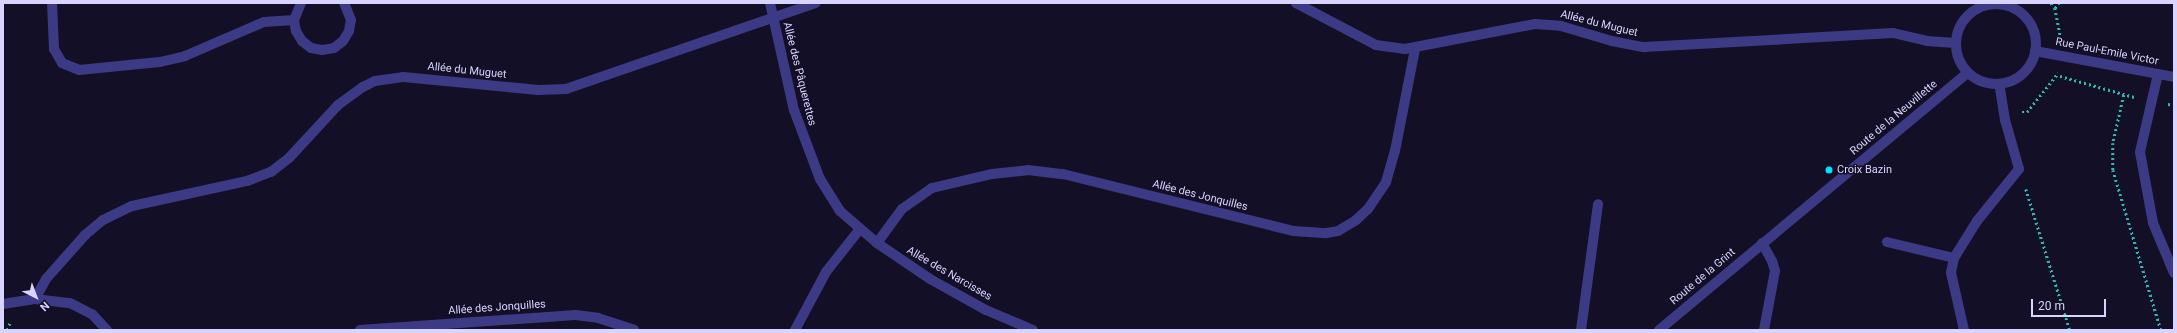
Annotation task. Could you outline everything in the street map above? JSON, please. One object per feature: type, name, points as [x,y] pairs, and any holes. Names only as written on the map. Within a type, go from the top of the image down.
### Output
[{"type":"street","points":[[52,3],[54,49],[62,63],[79,70],[160,62],[185,56],[264,22],[294,20]]},
{"type":"street","points":[[301,3],[294,20],[296,31],[302,41],[311,48],[328,49],[343,41],[349,31],[351,20],[348,5]]},
{"type":"street","name":"Allée des Pâquerettes","points":[[770,3],[792,103],[807,149],[830,197],[840,211],[859,230]]},
{"type":"street","name":"Allée du Muguet","points":[[35,299],[46,279],[88,232],[117,212],[140,205],[247,181],[271,172],[290,158],[338,105],[362,86],[375,81],[403,77],[538,90],[566,89],[816,3]]},
{"type":"street","name":"Allée du Muguet","points":[[1296,3],[1376,45],[1415,49],[1535,24],[1561,26],[1612,42],[1644,47],[1893,33],[1927,41],[1955,43]]},
{"type":"street","points":[[2004,4],[2021,6],[2034,30],[2037,43],[2026,71],[2014,80],[1999,84],[1982,82],[1968,73],[1958,59],[1955,43],[1961,24],[1972,6],[2004,4]]},
{"type":"street","name":"Allée des Jonquilles","points":[[877,243],[902,209],[932,188],[992,174],[1028,170],[1062,174],[1294,231],[1312,233],[1338,230],[1356,220],[1368,209],[1386,182],[1395,150],[1415,49]]},
{"type":"street","name":"Rue Paul-Emile Victor","points":[[2035,51],[2174,77]]},
{"type":"street","name":"Route de la Neuvillette","points":[[1762,243],[1968,73]]},
{"type":"street","points":[[2158,74],[2150,100],[2140,152],[2153,223],[2174,273]]},
{"type":"street","points":[[1964,330],[1951,273],[1954,258],[1977,221],[2019,170],[2005,120],[1999,84]]},
{"type":"street","points":[[1581,330],[1598,204]]},
{"type":"street","points":[[795,330],[826,272],[859,230]]},
{"type":"street","name":"Allée des Narcisses","points":[[859,230],[963,298],[1033,330]]},
{"type":"street","points":[[1887,242],[1954,258]]},
{"type":"street","points":[[1762,243],[1772,261],[1775,271],[1764,330]]},
{"type":"street","name":"Route de la Grint","points":[[1659,330],[1762,243]]},
{"type":"street","points":[[3,304],[35,299],[55,300],[81,307],[92,314],[107,330]]},
{"type":"street","name":"Allée des Jonquilles","points":[[360,330],[575,315],[598,318],[634,330]]},
{"type":"path","points":[[2055,8],[2059,3]]},
{"type":"path","points":[[2058,75],[2124,95],[2174,105]]},
{"type":"path","points":[[2124,95],[2113,143],[2113,170],[2161,330]]},
{"type":"path","points":[[2019,170],[2070,330]]},
{"type":"path","points":[[7,330],[8,323],[16,319]]},
{"type":"place","name":"Croix Bazin","points":[[1829,170]]}]
